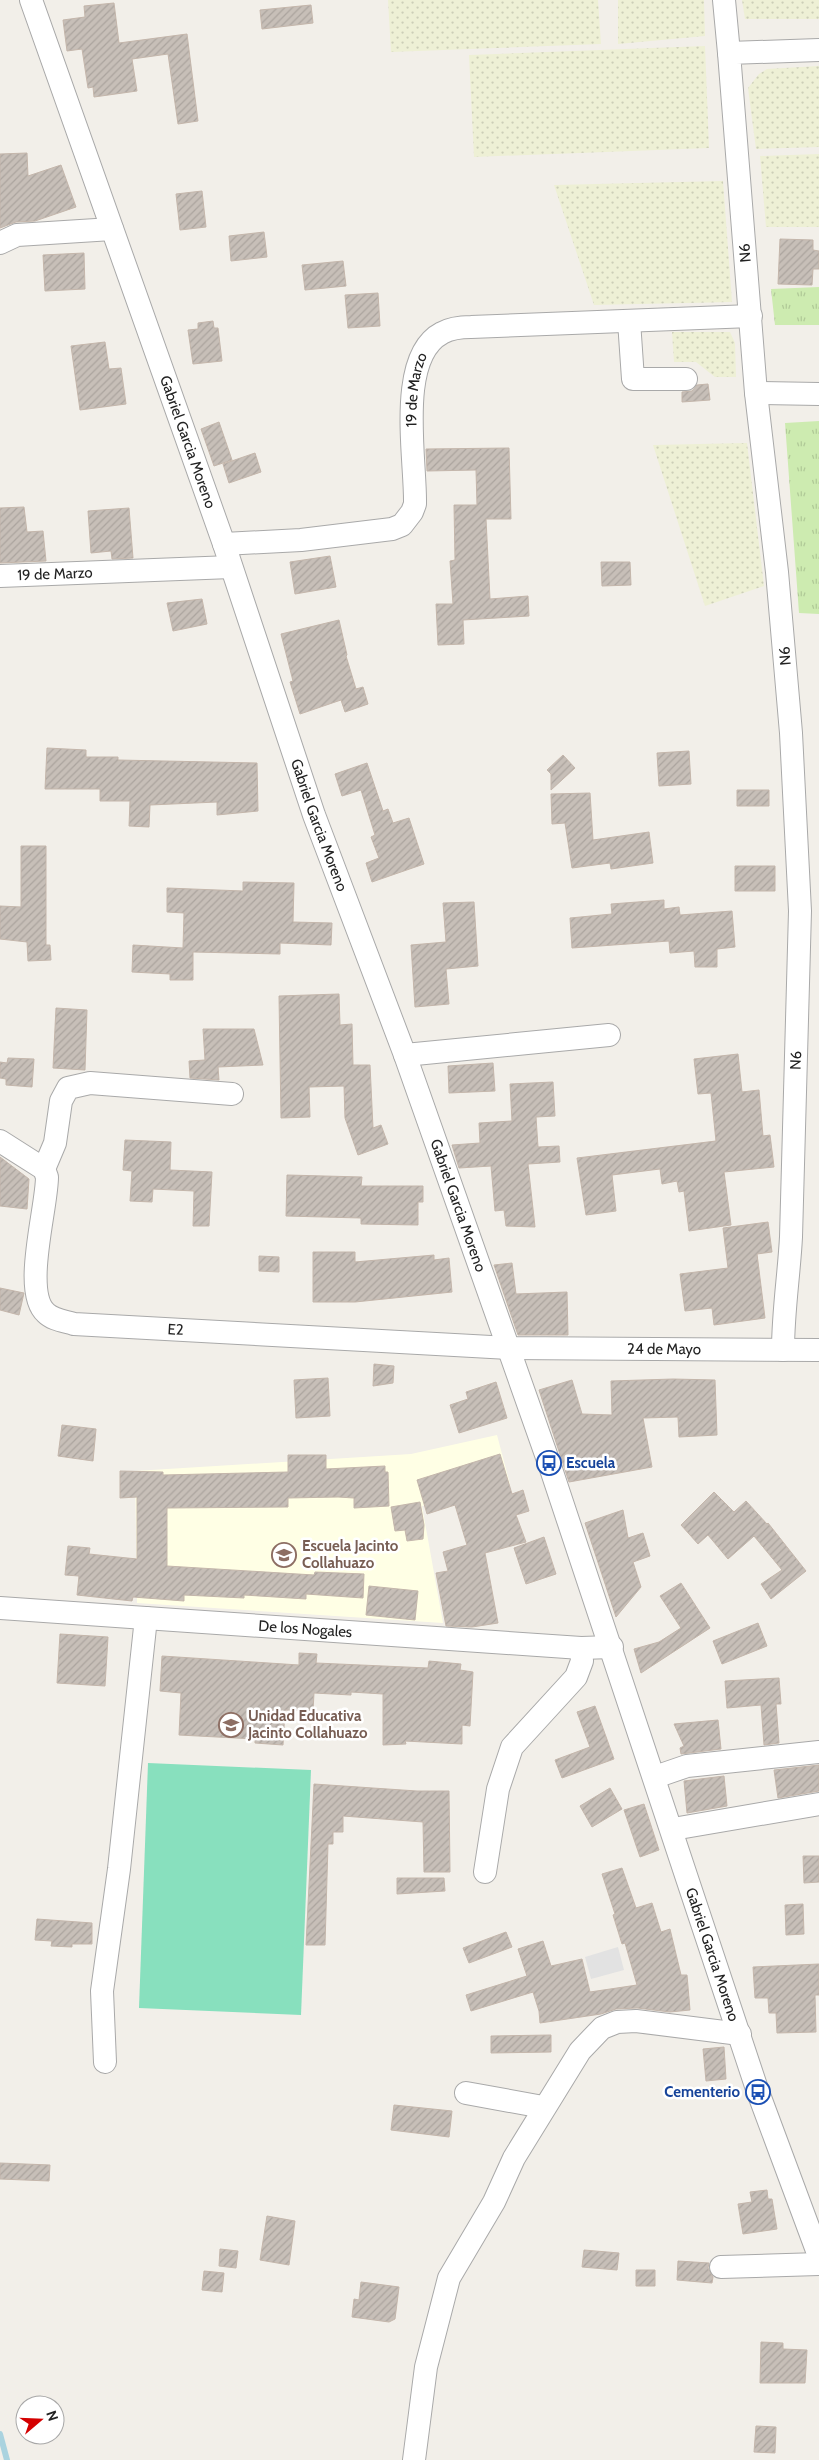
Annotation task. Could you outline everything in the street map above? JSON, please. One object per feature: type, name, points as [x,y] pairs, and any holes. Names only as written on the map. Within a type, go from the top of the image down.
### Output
[{"type":"street","name":"Gabriel Garcia Moreno","points":[[31,0],[224,544],[314,815],[405,1055],[509,1348],[613,1650],[758,2092],[818,2253]]},
{"type":"street","name":"N6","points":[[724,0],[756,393],[776,562],[791,734],[800,911],[791,1237],[783,1350]]},
{"type":"street","points":[[729,53],[819,50]]},
{"type":"street","points":[[0,243],[17,235],[112,229]]},
{"type":"street","name":"19 de Marzo","points":[[224,544],[301,540],[378,532],[402,525],[412,512],[415,504],[412,387],[420,357],[428,344],[440,333],[455,327],[751,316]]},
{"type":"street","points":[[629,321],[633,379],[686,379]]},
{"type":"street","points":[[756,393],[819,394]]},
{"type":"street","name":"19 de Marzo","points":[[0,576],[231,567]]},
{"type":"street","points":[[405,1055],[609,1035]]},
{"type":"street","points":[[0,1141],[44,1169],[55,1143],[61,1101],[68,1088],[90,1082],[232,1094]]},
{"type":"street","name":"E2","points":[[44,1169],[47,1185],[35,1288],[42,1308],[54,1318],[74,1324],[509,1348]]},
{"type":"street","name":"24 de Mayo","points":[[509,1348],[783,1350],[816,1355]]},
{"type":"street","name":"De los Nogales","points":[[0,1608],[613,1650]]},
{"type":"street","points":[[105,2062],[102,1991],[119,1869],[128,1769],[134,1739],[146,1618]]},
{"type":"street","points":[[485,1872],[498,1789],[512,1747],[576,1677],[582,1661],[581,1648]]},
{"type":"street","points":[[655,1777],[686,1766],[819,1752]]},
{"type":"street","points":[[672,1829],[819,1804]]},
{"type":"street","points":[[414,2460],[426,2367],[449,2278],[494,2202],[514,2158],[543,2107],[580,2051],[602,2028],[617,2022],[636,2021],[740,2034]]},
{"type":"street","points":[[466,2093],[543,2107]]},
{"type":"street","points":[[720,2267],[818,2253]]},
{"type":"shaded area","points":[[388,0],[598,0],[601,44],[391,52]]},
{"type":"shaded area","points":[[618,0],[704,0],[705,36],[618,44]]},
{"type":"shaded area","points":[[742,0],[819,0],[819,19],[745,19]]},
{"type":"shaded area","points":[[705,46],[709,148],[474,157],[469,55]]},
{"type":"shaded area","points":[[819,66],[819,147],[756,149],[748,88],[759,74],[767,69]]},
{"type":"shaded area","points":[[819,154],[819,227],[766,227],[760,156]]},
{"type":"shaded area","points":[[723,181],[732,302],[594,305],[554,185]]},
{"type":"shaded area","points":[[672,332],[730,332],[735,343],[736,377],[715,377],[696,362],[674,362]]},
{"type":"shaded area","points":[[747,443],[764,586],[705,606],[653,445]]},
{"type":"shaded area","name":"Escuela Jacinto Collahuazo","points":[[497,1435],[510,1484],[422,1506],[443,1623],[137,1603],[135,1471],[411,1454]]},
{"type":"shaded area","points":[[618,1947],[624,1970],[591,1979],[585,1957]]},
{"type":"green space","points":[[819,287],[819,325],[775,325],[771,289]]},
{"type":"green space","points":[[819,421],[819,614],[799,613],[785,423]]},
{"type":"green space","points":[[148,1763],[311,1770],[301,2015],[139,2008]]},
{"type":"building","points":[[114,3],[119,43],[187,34],[198,121],[178,124],[168,54],[132,59],[137,91],[94,97],[93,87],[88,88],[82,49],[67,51],[63,20],[85,17],[84,6]]},
{"type":"building","points":[[311,5],[313,23],[262,29],[260,10]]},
{"type":"building","points":[[27,153],[28,176],[61,165],[76,207],[35,221],[16,222],[0,228],[0,154]]},
{"type":"building","points":[[202,191],[206,227],[180,230],[176,194]]},
{"type":"building","points":[[264,232],[267,257],[231,261],[229,236]]},
{"type":"building","points":[[780,239],[813,240],[813,250],[819,251],[819,269],[813,269],[812,285],[778,284]]},
{"type":"building","points":[[84,253],[85,289],[45,291],[43,255]]},
{"type":"building","points":[[343,261],[346,286],[305,290],[302,265]]},
{"type":"building","points":[[378,293],[380,326],[348,328],[345,295]]},
{"type":"building","points":[[213,321],[214,328],[218,328],[222,361],[193,364],[188,330],[198,329],[198,323]]},
{"type":"building","points":[[105,342],[109,369],[121,368],[126,404],[80,410],[71,346]]},
{"type":"building","points":[[708,384],[710,400],[682,402],[682,392],[692,391],[697,385]]},
{"type":"building","points":[[219,422],[232,460],[214,466],[201,429]]},
{"type":"building","points":[[509,448],[511,519],[486,519],[490,599],[528,596],[529,616],[463,620],[464,644],[438,645],[436,604],[453,604],[450,561],[455,560],[454,505],[477,505],[476,470],[427,471],[426,449]]},
{"type":"building","points":[[255,453],[261,472],[229,483],[223,464]]},
{"type":"building","points":[[24,507],[27,532],[43,531],[46,561],[0,563],[0,508]]},
{"type":"building","points":[[129,508],[133,558],[112,559],[111,551],[91,553],[88,511]]},
{"type":"building","points":[[330,556],[336,587],[295,594],[290,562]]},
{"type":"building","points":[[601,562],[630,562],[631,585],[602,586]]},
{"type":"building","points":[[202,599],[207,624],[173,631],[167,603]]},
{"type":"building","points":[[339,620],[346,656],[356,689],[363,687],[368,704],[345,712],[341,700],[300,714],[290,682],[293,681],[281,634]]},
{"type":"building","points":[[47,748],[86,750],[86,757],[118,757],[118,760],[257,763],[258,811],[217,815],[217,802],[150,805],[149,827],[129,826],[130,801],[100,801],[100,789],[45,789]]},
{"type":"building","points":[[689,751],[691,784],[659,786],[657,753]]},
{"type":"building","points":[[563,755],[575,768],[551,790],[551,774],[547,770]]},
{"type":"building","points":[[367,763],[383,811],[388,809],[393,823],[409,818],[424,864],[372,882],[366,863],[379,858],[371,837],[375,835],[361,790],[342,796],[335,774]]},
{"type":"building","points":[[737,790],[769,790],[769,806],[737,806]]},
{"type":"building","points":[[590,793],[593,840],[649,832],[653,863],[611,869],[610,863],[572,868],[565,823],[552,824],[551,794]]},
{"type":"building","points":[[21,846],[46,846],[46,945],[50,945],[51,960],[28,961],[27,942],[0,939],[0,906],[21,907]]},
{"type":"building","points":[[735,866],[775,866],[775,891],[735,891]]},
{"type":"building","points":[[243,882],[294,883],[293,922],[332,923],[331,945],[280,943],[280,954],[193,952],[193,980],[170,980],[170,974],[132,972],[133,945],[183,948],[184,913],[167,912],[167,888],[243,891]]},
{"type":"building","points":[[664,900],[664,909],[679,907],[680,915],[732,911],[735,947],[717,949],[717,967],[695,967],[694,951],[670,953],[669,941],[572,948],[570,918],[612,914],[611,904]]},
{"type":"building","points":[[474,902],[478,966],[446,969],[449,1004],[415,1007],[411,945],[446,942],[443,903]]},
{"type":"building","points":[[339,994],[340,1025],[352,1024],[353,1065],[370,1065],[373,1128],[381,1125],[388,1144],[358,1155],[345,1118],[344,1086],[309,1087],[310,1117],[281,1118],[279,996]]},
{"type":"building","points":[[56,1008],[87,1010],[85,1070],[53,1068]]},
{"type":"building","points":[[203,1029],[254,1029],[263,1065],[218,1067],[219,1080],[190,1078],[189,1061],[205,1060]]},
{"type":"building","points":[[738,1054],[742,1092],[759,1090],[763,1136],[770,1135],[774,1167],[724,1172],[731,1225],[689,1231],[684,1191],[679,1192],[677,1181],[662,1184],[660,1169],[612,1175],[616,1211],[586,1215],[577,1158],[716,1141],[711,1093],[698,1094],[694,1059]]},
{"type":"building","points":[[8,1058],[34,1059],[32,1087],[6,1085],[6,1079],[0,1078],[0,1062],[7,1063]]},
{"type":"building","points":[[493,1063],[495,1091],[449,1093],[448,1066]]},
{"type":"building","points":[[553,1082],[555,1116],[536,1117],[538,1147],[559,1146],[560,1162],[528,1164],[535,1227],[506,1226],[504,1210],[495,1211],[491,1166],[459,1168],[452,1145],[480,1143],[479,1123],[512,1121],[510,1084]]},
{"type":"building","points":[[125,1140],[171,1142],[170,1170],[212,1172],[209,1226],[193,1226],[194,1191],[153,1189],[152,1202],[130,1201],[132,1171],[123,1170]]},
{"type":"building","points":[[0,1157],[29,1179],[27,1209],[0,1206]]},
{"type":"building","points":[[287,1175],[362,1177],[361,1186],[423,1186],[423,1202],[418,1202],[418,1225],[361,1224],[361,1218],[286,1216]]},
{"type":"building","points":[[768,1222],[772,1252],[757,1254],[765,1318],[714,1325],[712,1308],[685,1311],[680,1274],[728,1268],[723,1228]]},
{"type":"building","points":[[313,1252],[355,1252],[355,1262],[434,1255],[434,1260],[449,1258],[452,1292],[355,1302],[313,1302]]},
{"type":"building","points":[[259,1256],[279,1257],[279,1272],[259,1271]]},
{"type":"building","points":[[512,1263],[516,1294],[567,1292],[568,1335],[518,1335],[494,1265]]},
{"type":"building","points":[[0,1288],[24,1293],[19,1315],[0,1310]]},
{"type":"building","points":[[374,1364],[394,1366],[393,1383],[373,1386]]},
{"type":"building","points":[[328,1378],[330,1416],[296,1418],[294,1380]]},
{"type":"building","points":[[572,1380],[582,1414],[612,1415],[611,1381],[715,1380],[717,1435],[679,1437],[678,1417],[643,1418],[652,1467],[569,1482],[539,1390]]},
{"type":"building","points":[[496,1382],[507,1418],[459,1433],[450,1405],[468,1399],[466,1392]]},
{"type":"building","points":[[62,1425],[96,1429],[93,1461],[58,1456]]},
{"type":"building","points":[[500,1454],[512,1494],[523,1490],[529,1511],[516,1515],[526,1542],[485,1553],[498,1623],[472,1627],[446,1626],[436,1573],[448,1571],[443,1552],[467,1545],[455,1505],[427,1514],[417,1480]]},
{"type":"building","points":[[288,1455],[326,1455],[326,1469],[385,1466],[385,1472],[388,1472],[389,1506],[354,1508],[354,1498],[338,1497],[288,1498],[288,1507],[167,1508],[167,1566],[314,1575],[315,1572],[364,1574],[363,1598],[306,1594],[306,1599],[244,1595],[244,1598],[184,1595],[184,1601],[133,1597],[132,1601],[77,1595],[79,1576],[65,1575],[68,1546],[90,1548],[89,1554],[137,1559],[137,1497],[120,1498],[120,1471],[163,1472],[163,1475],[288,1472]]},
{"type":"building","points":[[714,1492],[734,1512],[746,1501],[768,1523],[806,1571],[771,1599],[761,1584],[782,1570],[754,1536],[728,1559],[708,1535],[698,1544],[681,1525]]},
{"type":"building","points":[[420,1502],[424,1525],[423,1539],[407,1541],[405,1530],[395,1531],[391,1507]]},
{"type":"building","points":[[623,1510],[628,1538],[643,1533],[650,1556],[633,1562],[641,1587],[616,1617],[585,1523]]},
{"type":"building","points":[[544,1537],[556,1574],[526,1584],[514,1548]]},
{"type":"building","points":[[681,1583],[710,1628],[641,1673],[634,1649],[659,1642],[681,1628],[660,1596]]},
{"type":"building","points":[[369,1586],[418,1591],[415,1620],[366,1615]]},
{"type":"building","points":[[758,1623],[767,1646],[722,1664],[713,1641]]},
{"type":"building","points":[[60,1634],[108,1637],[105,1686],[57,1683]]},
{"type":"building","points":[[299,1653],[317,1654],[316,1663],[428,1668],[429,1661],[461,1664],[460,1670],[473,1672],[470,1726],[462,1725],[462,1744],[405,1741],[406,1744],[383,1745],[383,1694],[351,1692],[351,1695],[314,1693],[313,1711],[285,1710],[283,1745],[255,1743],[255,1739],[179,1735],[181,1693],[160,1691],[162,1656],[299,1665]]},
{"type":"building","points":[[779,1678],[781,1704],[776,1704],[779,1743],[764,1745],[761,1705],[727,1708],[725,1681]]},
{"type":"building","points":[[595,1706],[614,1759],[562,1778],[555,1760],[590,1747],[577,1712]]},
{"type":"building","points":[[718,1720],[721,1749],[681,1754],[680,1748],[684,1746],[674,1724]]},
{"type":"building","points":[[819,1765],[819,1791],[778,1798],[774,1770]]},
{"type":"building","points":[[724,1776],[727,1806],[687,1813],[684,1781]]},
{"type":"building","points":[[314,1784],[417,1791],[449,1791],[450,1872],[424,1872],[423,1822],[343,1816],[343,1832],[333,1832],[333,1844],[328,1844],[325,1945],[306,1945]]},
{"type":"building","points":[[610,1788],[622,1809],[592,1827],[580,1806]]},
{"type":"building","points":[[644,1804],[659,1850],[640,1857],[624,1810]]},
{"type":"building","points":[[803,1856],[819,1856],[819,1882],[804,1883]]},
{"type":"building","points":[[622,1868],[636,1908],[652,1903],[661,1932],[670,1929],[681,1975],[687,1975],[690,2010],[670,2012],[637,2008],[616,2009],[601,2014],[540,2023],[539,2011],[533,1992],[471,2011],[466,1995],[527,1976],[518,1949],[543,1941],[551,1966],[582,1959],[590,1992],[637,1985],[625,1943],[622,1944],[613,1915],[615,1914],[602,1874]]},
{"type":"building","points":[[397,1878],[444,1878],[445,1891],[397,1894]]},
{"type":"building","points":[[803,1904],[804,1934],[786,1935],[785,1905]]},
{"type":"building","points":[[37,1919],[92,1923],[92,1944],[72,1944],[72,1947],[51,1946],[52,1941],[35,1940]]},
{"type":"building","points":[[506,1932],[512,1947],[469,1963],[463,1948]]},
{"type":"building","points":[[819,1964],[819,1995],[815,1995],[816,2032],[777,2033],[776,2013],[769,2013],[768,1998],[755,1998],[753,1967]]},
{"type":"building","points":[[551,2035],[551,2052],[491,2053],[491,2036]]},
{"type":"building","points":[[724,2047],[726,2079],[706,2081],[703,2049]]},
{"type":"building","points":[[394,2105],[452,2111],[449,2137],[391,2130]]},
{"type":"building","points":[[0,2163],[50,2165],[49,2181],[0,2179]]},
{"type":"building","points":[[767,2190],[768,2199],[772,2199],[777,2229],[743,2234],[738,2204],[752,2202],[750,2192]]},
{"type":"building","points":[[267,2216],[295,2221],[289,2265],[260,2260]]},
{"type":"building","points":[[220,2249],[238,2251],[236,2268],[219,2266]]},
{"type":"building","points":[[584,2250],[619,2253],[617,2270],[582,2267]]},
{"type":"building","points":[[678,2261],[709,2263],[708,2268],[713,2277],[712,2283],[677,2280]]},
{"type":"building","points":[[636,2270],[655,2270],[655,2286],[636,2286]]},
{"type":"building","points":[[204,2271],[224,2273],[222,2292],[202,2290]]},
{"type":"building","points":[[361,2282],[399,2287],[395,2319],[389,2322],[352,2317],[354,2299],[359,2300]]},
{"type":"building","points":[[761,2342],[783,2343],[783,2349],[807,2350],[805,2383],[760,2383]]},
{"type":"building","points":[[756,2426],[776,2427],[775,2453],[754,2452]]},
{"type":"waterway","points":[[0,2434],[7,2460]]},
{"type":"place","name":"Escuela","points":[[549,1463]]},
{"type":"place","name":"Escuela Jacinto Collahuazo","points":[[284,1555]]},
{"type":"place","name":"Unidad Educativa Jacinto Collahuazo","points":[[231,1725]]},
{"type":"place","name":"Cementerio","points":[[758,2092]]}]
